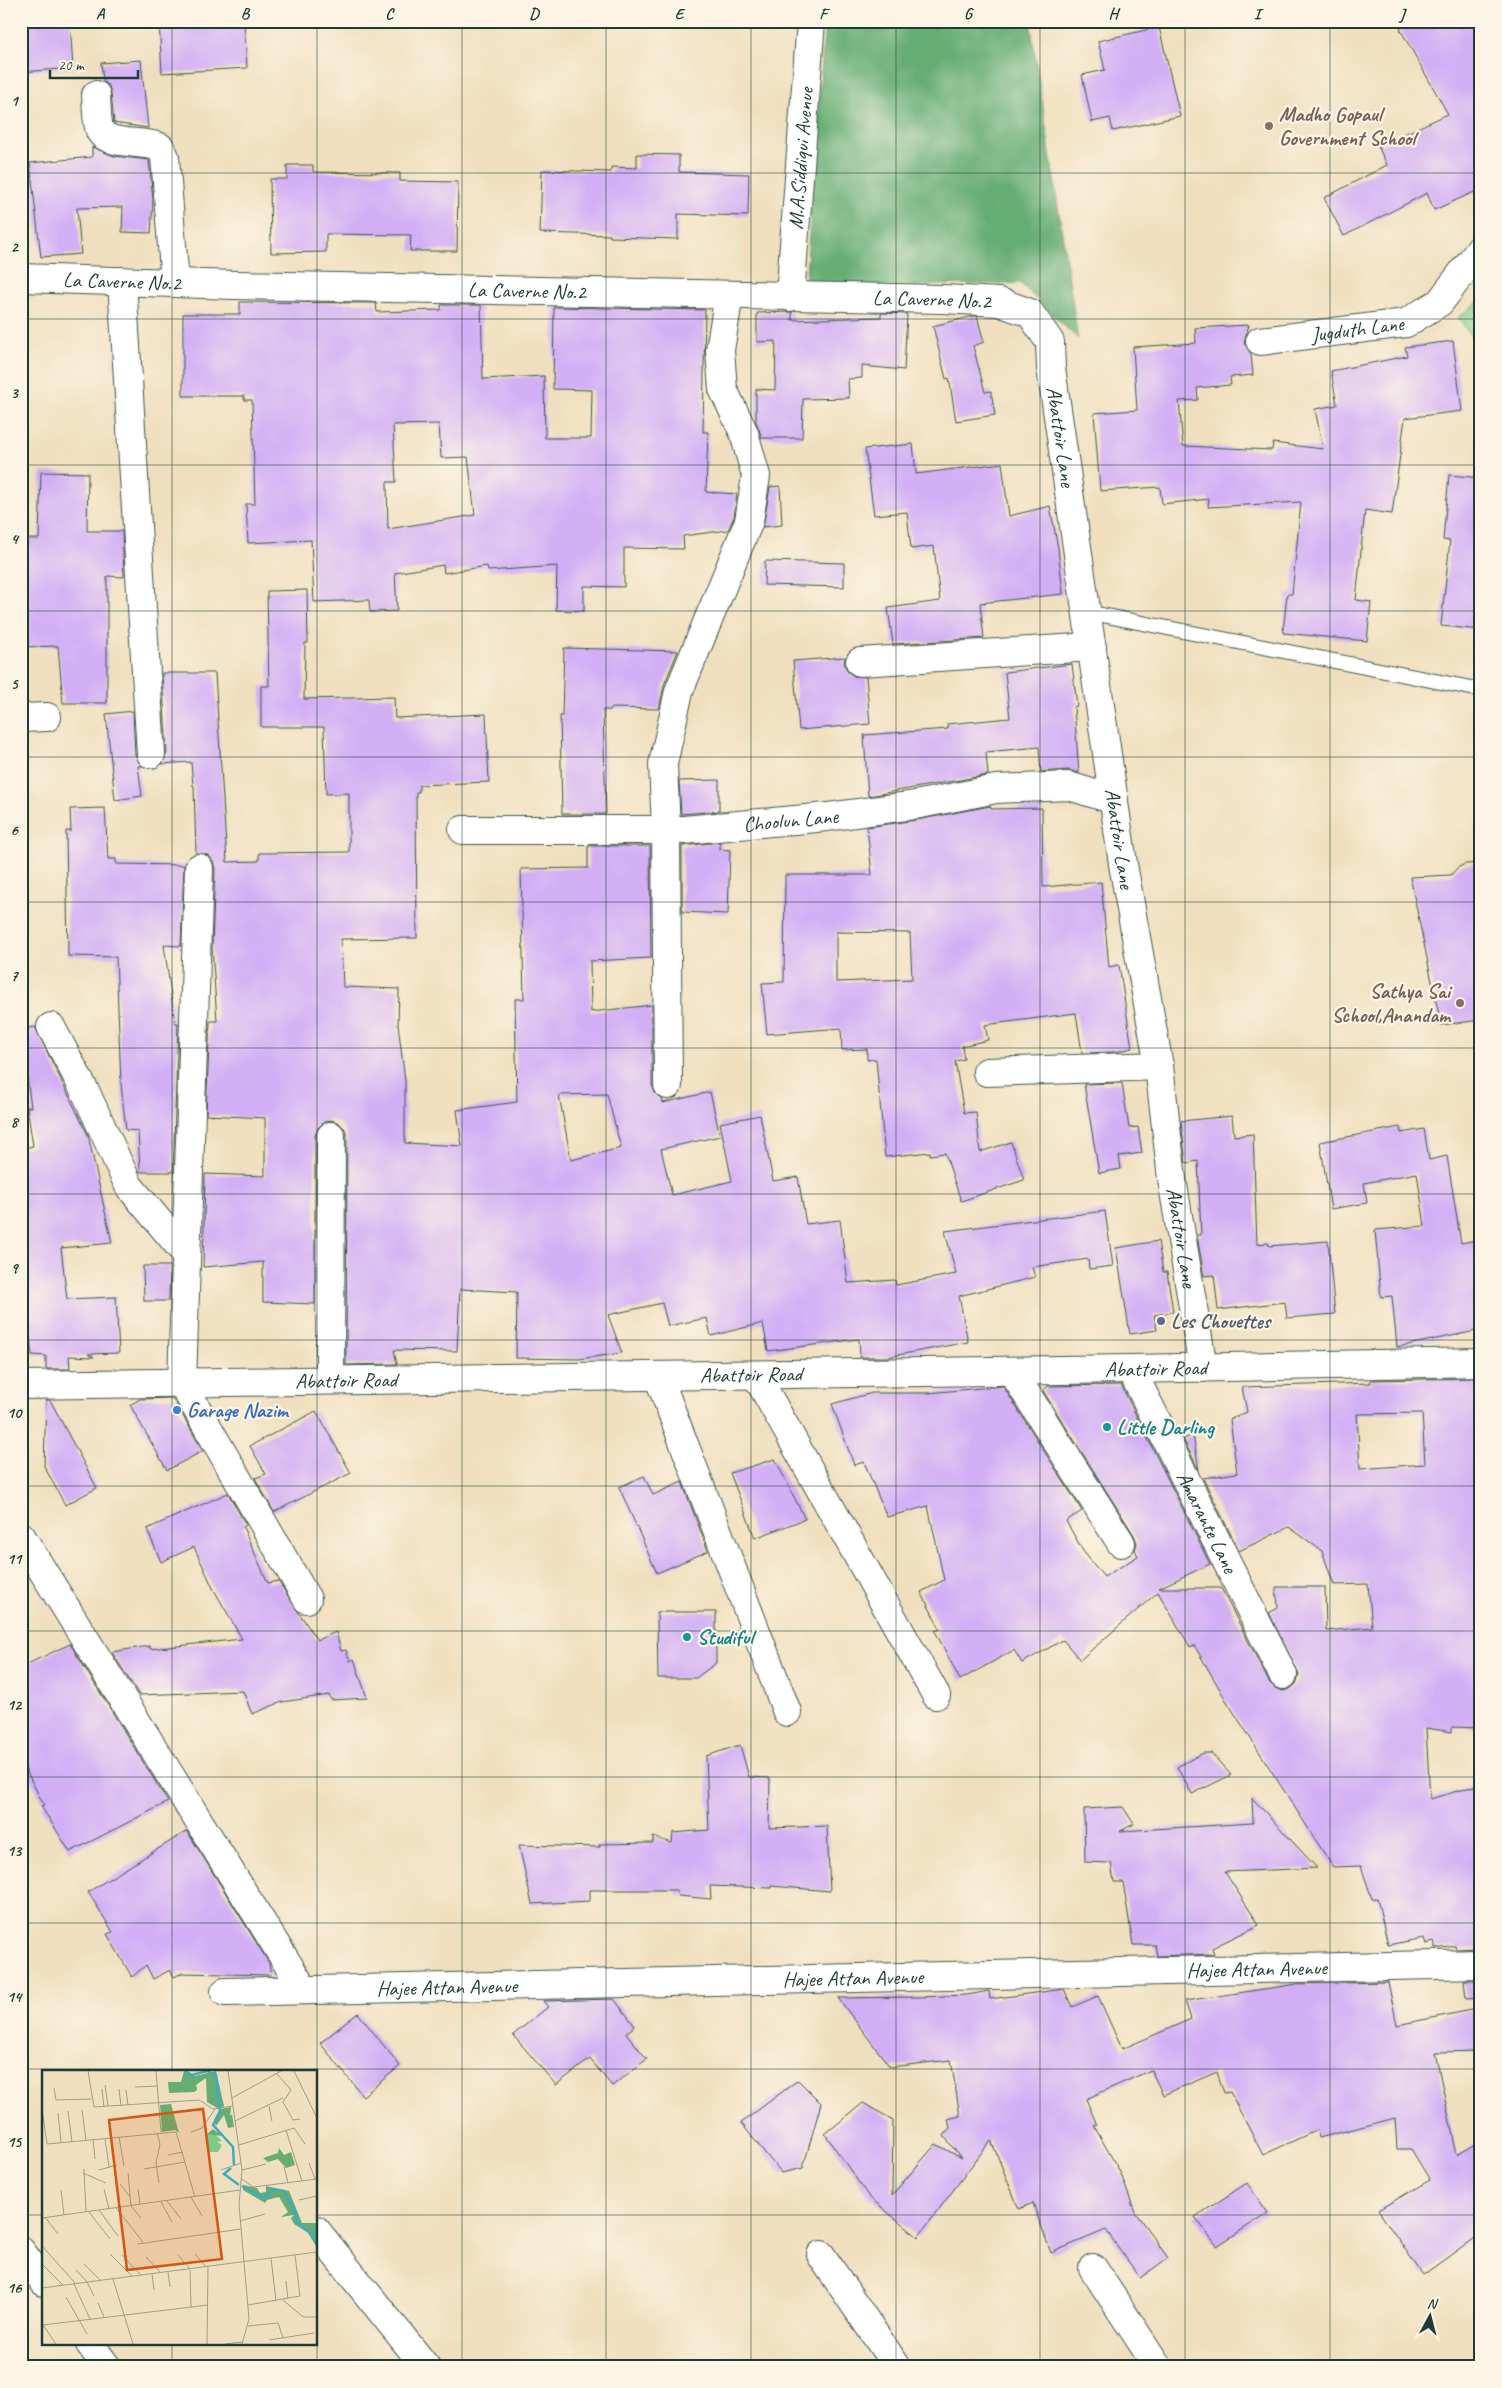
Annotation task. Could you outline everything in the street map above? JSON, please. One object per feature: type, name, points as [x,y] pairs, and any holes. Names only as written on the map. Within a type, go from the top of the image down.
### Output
[{"type":"street","name":"M.A.Siddiqui Avenue","points":[[790,297],[811,21]]},
{"type":"street","points":[[96,95],[100,130],[105,137],[113,140],[150,143],[160,147],[165,157],[175,283]]},
{"type":"street","name":"Jugduth Lane","points":[[1260,342],[1406,323],[1440,302],[1481,248]]},
{"type":"street","name":"La Caverne No.2","points":[[21,278],[999,302],[1030,313]]},
{"type":"street","points":[[122,281],[151,754]]},
{"type":"street","points":[[668,1085],[666,829],[663,764],[680,691],[749,521],[756,476],[744,433],[723,390],[720,350],[729,295]]},
{"type":"street","name":"Abattoir Lane","points":[[1030,313],[1050,342],[1051,368],[1124,874],[1159,1066],[1172,1179],[1203,1368]]},
{"type":"street","points":[[860,662],[1092,647]]},
{"type":"street","name":"Choolun Lane","points":[[463,830],[684,830],[827,817],[915,805],[996,789],[1069,786],[1114,800]]},
{"type":"street","points":[[199,868],[182,1383],[307,1599]]},
{"type":"street","points":[[50,1027],[86,1093],[129,1186],[186,1254]]},
{"type":"street","points":[[987,1072],[1159,1066]]},
{"type":"street","points":[[330,1380],[331,1136]]},
{"type":"street","name":"Abattoir Road","points":[[21,1385],[1203,1368],[1481,1362]]},
{"type":"street","name":"Amarante Lane","points":[[1131,1369],[1282,1675]]},
{"type":"street","points":[[1012,1371],[1121,1544]]},
{"type":"street","points":[[756,1375],[936,1695]]},
{"type":"street","points":[[658,1376],[787,1712]]},
{"type":"street","points":[[21,1536],[304,1990]]},
{"type":"street","name":"Hajee Attan Avenue","points":[[225,1992],[1481,1964]]},
{"type":"street","points":[[318,2232],[426,2367]]},
{"type":"street","points":[[21,2252],[42,2279]]},
{"type":"street","points":[[821,2255],[897,2367]]},
{"type":"street","points":[[1093,2268],[1158,2367]]},
{"type":"street","points":[[91,2346],[107,2367]]},
{"type":"lane","points":[[1087,612],[1481,690]]},
{"type":"green space","points":[[825,21],[1030,21],[1078,339],[1020,283],[805,288]]},
{"type":"green space","points":[[1481,300],[1481,352],[1458,317]]},
{"type":"building","points":[[21,21],[70,21],[73,68],[21,72]]},
{"type":"building","points":[[159,21],[244,21],[247,68],[162,73]]},
{"type":"building","points":[[1414,21],[1481,21],[1481,189],[1434,210],[1427,193],[1344,236],[1324,198],[1387,165],[1378,146],[1448,114],[1400,29]]},
{"type":"building","points":[[1159,27],[1180,116],[1113,131],[1110,118],[1092,122],[1082,75],[1105,70],[1098,41]]},
{"type":"building","points":[[141,60],[148,128],[114,123],[111,93],[109,86],[103,81],[101,63]]},
{"type":"building","points":[[92,147],[114,156],[149,160],[153,199],[151,233],[122,232],[123,207],[77,208],[81,254],[41,257],[30,163],[92,157]]},
{"type":"building","points":[[637,154],[679,155],[679,172],[749,174],[748,216],[678,214],[678,239],[540,233],[542,170],[611,172],[611,167],[637,168]]},
{"type":"building","points":[[287,165],[313,165],[313,172],[400,173],[400,181],[458,182],[457,251],[410,251],[411,235],[326,234],[326,252],[271,253],[270,179],[287,179]]},
{"type":"building","points":[[240,302],[376,303],[377,312],[441,310],[441,305],[481,305],[483,379],[544,376],[545,438],[591,438],[592,390],[553,389],[554,307],[705,310],[703,432],[708,432],[706,492],[737,494],[734,517],[728,530],[683,536],[684,549],[624,548],[624,587],[584,586],[584,611],[556,610],[557,566],[488,571],[487,566],[444,573],[443,565],[395,573],[397,611],[370,612],[369,600],[314,602],[311,540],[248,543],[246,504],[255,504],[252,400],[244,400],[244,396],[183,396],[183,314],[240,314]],"holes":[[[439,424],[441,458],[468,457],[475,515],[388,529],[387,482],[396,482],[393,425]]]},
{"type":"building","points":[[792,312],[792,320],[881,317],[881,313],[907,314],[904,370],[862,366],[862,378],[848,379],[849,398],[803,399],[802,438],[762,438],[756,421],[756,389],[775,390],[776,341],[757,342],[757,313]]},
{"type":"building","points":[[977,316],[984,342],[973,346],[985,392],[991,391],[995,415],[956,421],[949,378],[946,379],[933,326]]},
{"type":"building","points":[[1249,325],[1244,342],[1251,354],[1253,375],[1230,377],[1231,385],[1197,388],[1198,400],[1179,401],[1183,446],[1272,450],[1273,443],[1323,449],[1315,409],[1337,405],[1331,371],[1407,356],[1405,347],[1453,341],[1462,411],[1405,418],[1392,514],[1365,510],[1356,600],[1371,602],[1367,641],[1283,633],[1287,594],[1292,594],[1301,502],[1208,507],[1209,499],[1162,504],[1160,487],[1100,491],[1094,413],[1137,410],[1133,347],[1196,343],[1195,328]]},
{"type":"building","points":[[913,444],[916,474],[1002,463],[1009,516],[1050,506],[1058,548],[1063,594],[980,603],[984,638],[893,644],[888,608],[940,601],[934,546],[911,549],[907,512],[874,515],[865,449]]},
{"type":"building","points":[[41,472],[88,473],[87,531],[122,531],[124,577],[107,576],[107,703],[63,703],[58,646],[21,647],[21,539],[39,539]]},
{"type":"building","points":[[1449,475],[1481,478],[1481,630],[1441,626],[1450,541],[1443,540]]},
{"type":"building","points":[[780,486],[782,525],[763,527],[770,487]]},
{"type":"building","points":[[765,561],[844,563],[844,587],[764,585]]},
{"type":"building","points":[[307,590],[308,643],[305,643],[304,699],[394,697],[395,718],[486,714],[489,782],[419,785],[419,792],[416,792],[417,938],[341,939],[343,987],[399,989],[398,1024],[405,1081],[405,1143],[462,1146],[457,1110],[517,1102],[515,999],[524,999],[521,869],[588,868],[588,846],[650,846],[651,958],[590,961],[591,1012],[652,1005],[652,1085],[655,1093],[662,1099],[663,1103],[710,1092],[720,1136],[661,1149],[672,1195],[732,1181],[720,1123],[760,1115],[773,1181],[798,1177],[806,1224],[840,1220],[848,1283],[895,1280],[896,1285],[956,1274],[945,1231],[1105,1211],[1113,1266],[1089,1269],[1088,1259],[1032,1267],[1035,1277],[959,1296],[968,1342],[887,1357],[860,1357],[859,1339],[768,1351],[763,1323],[711,1336],[707,1318],[668,1326],[662,1303],[608,1315],[622,1353],[579,1359],[516,1358],[517,1292],[460,1289],[457,1351],[394,1350],[397,1364],[346,1365],[347,1136],[345,1129],[339,1123],[331,1120],[324,1122],[318,1128],[315,1136],[315,1304],[263,1302],[263,1262],[203,1267],[205,1174],[265,1176],[265,1118],[206,1115],[210,1021],[217,1021],[212,947],[215,869],[213,861],[208,855],[196,853],[194,786],[191,762],[162,764],[167,753],[162,673],[215,673],[227,862],[259,861],[259,853],[349,852],[349,793],[326,794],[324,727],[261,727],[261,686],[269,686],[267,591]],"holes":[[[607,1094],[621,1148],[571,1160],[559,1095]]]},
{"type":"building","points":[[564,648],[678,651],[664,685],[659,709],[611,708],[611,710],[603,710],[606,814],[562,814],[560,716],[562,716]]},
{"type":"building","points":[[845,657],[844,663],[847,671],[854,676],[866,677],[870,724],[799,730],[793,661]]},
{"type":"building","points":[[1072,664],[1077,706],[1074,707],[1079,773],[1068,770],[1041,772],[1039,747],[986,752],[988,775],[868,796],[864,735],[948,729],[947,724],[1010,718],[1005,672]]},
{"type":"building","points":[[133,711],[135,755],[142,766],[138,766],[142,796],[115,800],[106,714]]},
{"type":"building","points":[[719,780],[719,811],[681,814],[679,781]]},
{"type":"building","points":[[990,806],[991,809],[1042,808],[1043,887],[1101,882],[1109,967],[1119,965],[1132,1048],[1116,1052],[1082,1053],[1076,1013],[985,1025],[988,1040],[962,1046],[964,1059],[955,1061],[964,1113],[976,1112],[980,1152],[1011,1142],[1024,1180],[961,1201],[945,1153],[930,1155],[930,1152],[885,1157],[876,1059],[867,1060],[867,1049],[842,1050],[841,1028],[767,1034],[762,983],[784,982],[785,875],[872,875],[867,827],[917,820]],"holes":[[[836,932],[910,933],[912,979],[836,982]]]},
{"type":"building","points":[[105,808],[108,859],[116,859],[116,864],[184,865],[181,946],[164,945],[175,1023],[178,1023],[173,1172],[140,1172],[138,1131],[126,1130],[121,1084],[116,957],[68,956],[66,831],[71,831],[70,809]]},
{"type":"building","points":[[720,842],[720,849],[730,850],[728,914],[682,912],[682,846]]},
{"type":"building","points":[[1481,863],[1481,1020],[1441,1025],[1410,877],[1451,875],[1457,868],[1465,864]]},
{"type":"building","points":[[35,1027],[88,1135],[112,1243],[61,1248],[67,1299],[116,1297],[119,1353],[88,1354],[94,1357],[69,1356],[70,1369],[46,1369],[46,1356],[32,1355],[29,1329],[22,1327],[21,1149],[33,1146],[27,1107],[31,1107],[25,1062],[21,1062],[21,1029]]},
{"type":"building","points":[[1122,1083],[1129,1128],[1138,1127],[1142,1153],[1119,1156],[1121,1169],[1099,1173],[1084,1084]]},
{"type":"building","points":[[1232,1116],[1234,1136],[1253,1134],[1257,1244],[1268,1243],[1269,1246],[1328,1241],[1335,1314],[1287,1318],[1285,1302],[1218,1310],[1214,1275],[1204,1276],[1197,1235],[1201,1235],[1198,1161],[1186,1163],[1181,1121]]},
{"type":"building","points":[[1400,1127],[1401,1133],[1424,1129],[1429,1160],[1447,1156],[1461,1243],[1481,1239],[1481,1330],[1397,1347],[1392,1296],[1381,1297],[1375,1230],[1425,1226],[1417,1173],[1364,1183],[1367,1203],[1331,1209],[1320,1142]]},
{"type":"building","points":[[1158,1241],[1163,1272],[1167,1272],[1173,1312],[1154,1315],[1157,1330],[1130,1334],[1116,1248]]},
{"type":"building","points":[[143,1266],[170,1266],[169,1301],[144,1301]]},
{"type":"building","points":[[1481,1378],[1481,1728],[1452,1727],[1452,1732],[1426,1728],[1430,1799],[1481,1784],[1481,1948],[1456,1949],[1455,1946],[1436,1949],[1434,1942],[1426,1944],[1424,1938],[1388,1945],[1377,1898],[1372,1899],[1361,1866],[1333,1867],[1226,1700],[1194,1645],[1190,1647],[1158,1592],[1080,1660],[1063,1640],[1022,1663],[1014,1650],[960,1680],[935,1631],[940,1629],[921,1592],[944,1580],[928,1506],[887,1517],[864,1462],[854,1465],[832,1404],[872,1393],[928,1393],[1003,1386],[1082,1511],[1066,1521],[1083,1551],[1104,1577],[1138,1556],[1135,1550],[1137,1543],[1134,1535],[1043,1391],[1048,1386],[1121,1385],[1210,1564],[1159,1588],[1221,1588],[1269,1682],[1275,1688],[1283,1691],[1290,1689],[1296,1684],[1299,1675],[1269,1613],[1278,1608],[1276,1587],[1325,1587],[1326,1631],[1372,1627],[1368,1584],[1334,1585],[1322,1551],[1289,1527],[1239,1551],[1203,1478],[1237,1473],[1230,1419],[1247,1412],[1242,1387],[1371,1383],[1370,1380]],"holes":[[[1422,1413],[1425,1464],[1360,1469],[1357,1414]]]},
{"type":"building","points":[[171,1398],[174,1400],[203,1451],[167,1470],[130,1405],[140,1399]]},
{"type":"building","points":[[46,1400],[50,1400],[97,1488],[65,1505],[44,1466]]},
{"type":"building","points":[[316,1411],[351,1473],[274,1512],[255,1478],[266,1474],[250,1446]]},
{"type":"building","points":[[1193,1435],[1199,1470],[1183,1439]]},
{"type":"building","points":[[775,1459],[805,1519],[755,1538],[730,1473]]},
{"type":"building","points":[[644,1476],[653,1495],[682,1482],[708,1551],[657,1573],[619,1487]]},
{"type":"building","points":[[228,1493],[246,1525],[243,1527],[268,1583],[278,1581],[317,1640],[336,1632],[341,1651],[346,1650],[350,1661],[354,1659],[367,1698],[331,1700],[329,1695],[282,1702],[252,1714],[243,1691],[139,1695],[112,1652],[149,1646],[150,1649],[242,1639],[213,1588],[194,1547],[161,1562],[147,1529]]},
{"type":"building","name":"Studiful","points":[[657,1612],[716,1612],[716,1663],[696,1678],[658,1678]]},
{"type":"building","points":[[70,1644],[168,1802],[70,1852],[41,1806],[44,1805],[21,1761],[21,1667]]},
{"type":"building","points":[[740,1745],[749,1777],[770,1778],[769,1828],[827,1826],[830,1891],[771,1886],[771,1888],[710,1886],[711,1899],[678,1896],[676,1890],[590,1890],[590,1901],[532,1904],[519,1845],[600,1847],[599,1844],[653,1843],[653,1837],[672,1843],[673,1833],[709,1830],[706,1756]]},
{"type":"building","points":[[1203,1753],[1211,1753],[1231,1775],[1192,1794],[1177,1767]]},
{"type":"building","points":[[1252,1798],[1317,1868],[1225,1872],[1259,1925],[1212,1948],[1214,1954],[1157,1956],[1155,1945],[1133,1945],[1123,1882],[1114,1882],[1111,1863],[1085,1862],[1084,1809],[1123,1807],[1134,1824],[1120,1831],[1253,1823]]},
{"type":"building","points":[[187,1831],[269,1963],[271,1975],[182,1973],[174,1977],[170,1970],[153,1979],[146,1965],[132,1977],[107,1934],[113,1932],[88,1892]]},
{"type":"building","points":[[1464,1980],[1481,1980],[1481,1998],[1466,1999]]},
{"type":"building","points":[[1388,1982],[1397,2025],[1481,2008],[1481,2051],[1435,2052],[1457,2155],[1481,2141],[1481,2233],[1423,2275],[1378,2210],[1430,2180],[1411,2149],[1397,2149],[1395,2118],[1319,2138],[1317,2130],[1263,2155],[1230,2092],[1224,2093],[1217,2072],[1163,2095],[1151,2070],[1086,2099],[1097,2125],[1094,2126],[1120,2172],[1135,2212],[1168,2258],[1140,2278],[1106,2230],[1051,2253],[1033,2203],[1019,2209],[991,2140],[918,2237],[869,2197],[825,2134],[863,2103],[893,2120],[892,2195],[936,2144],[961,2158],[944,2136],[950,2128],[948,2119],[960,2116],[951,2060],[890,2067],[838,1998],[967,1995],[989,1991],[990,1999],[1064,1989],[1072,2007],[1098,1996],[1122,2049],[1191,2019],[1185,2001],[1297,1984]]},
{"type":"building","points":[[614,1999],[635,2026],[626,2033],[647,2059],[612,2086],[590,2059],[556,2085],[513,2035],[548,2007],[543,2001]]},
{"type":"building","points":[[358,2013],[400,2066],[363,2096],[320,2043]]},
{"type":"building","points":[[798,2080],[821,2103],[803,2168],[781,2173],[741,2123]]},
{"type":"building","points":[[1247,2183],[1268,2213],[1217,2246],[1195,2217]]},
{"type":"place","name":"Madho Gopaul Government School","points":[[1269,126]]},
{"type":"place","name":"Sathya Sai School,Anandam","points":[[1460,1003]]},
{"type":"place","name":"Les Chouettes","points":[[1161,1321]]},
{"type":"place","name":"Garage Nazim","points":[[177,1410]]},
{"type":"place","name":"Little Darling","points":[[1107,1427]]},
{"type":"place","name":"Studiful","points":[[687,1637]]}]
